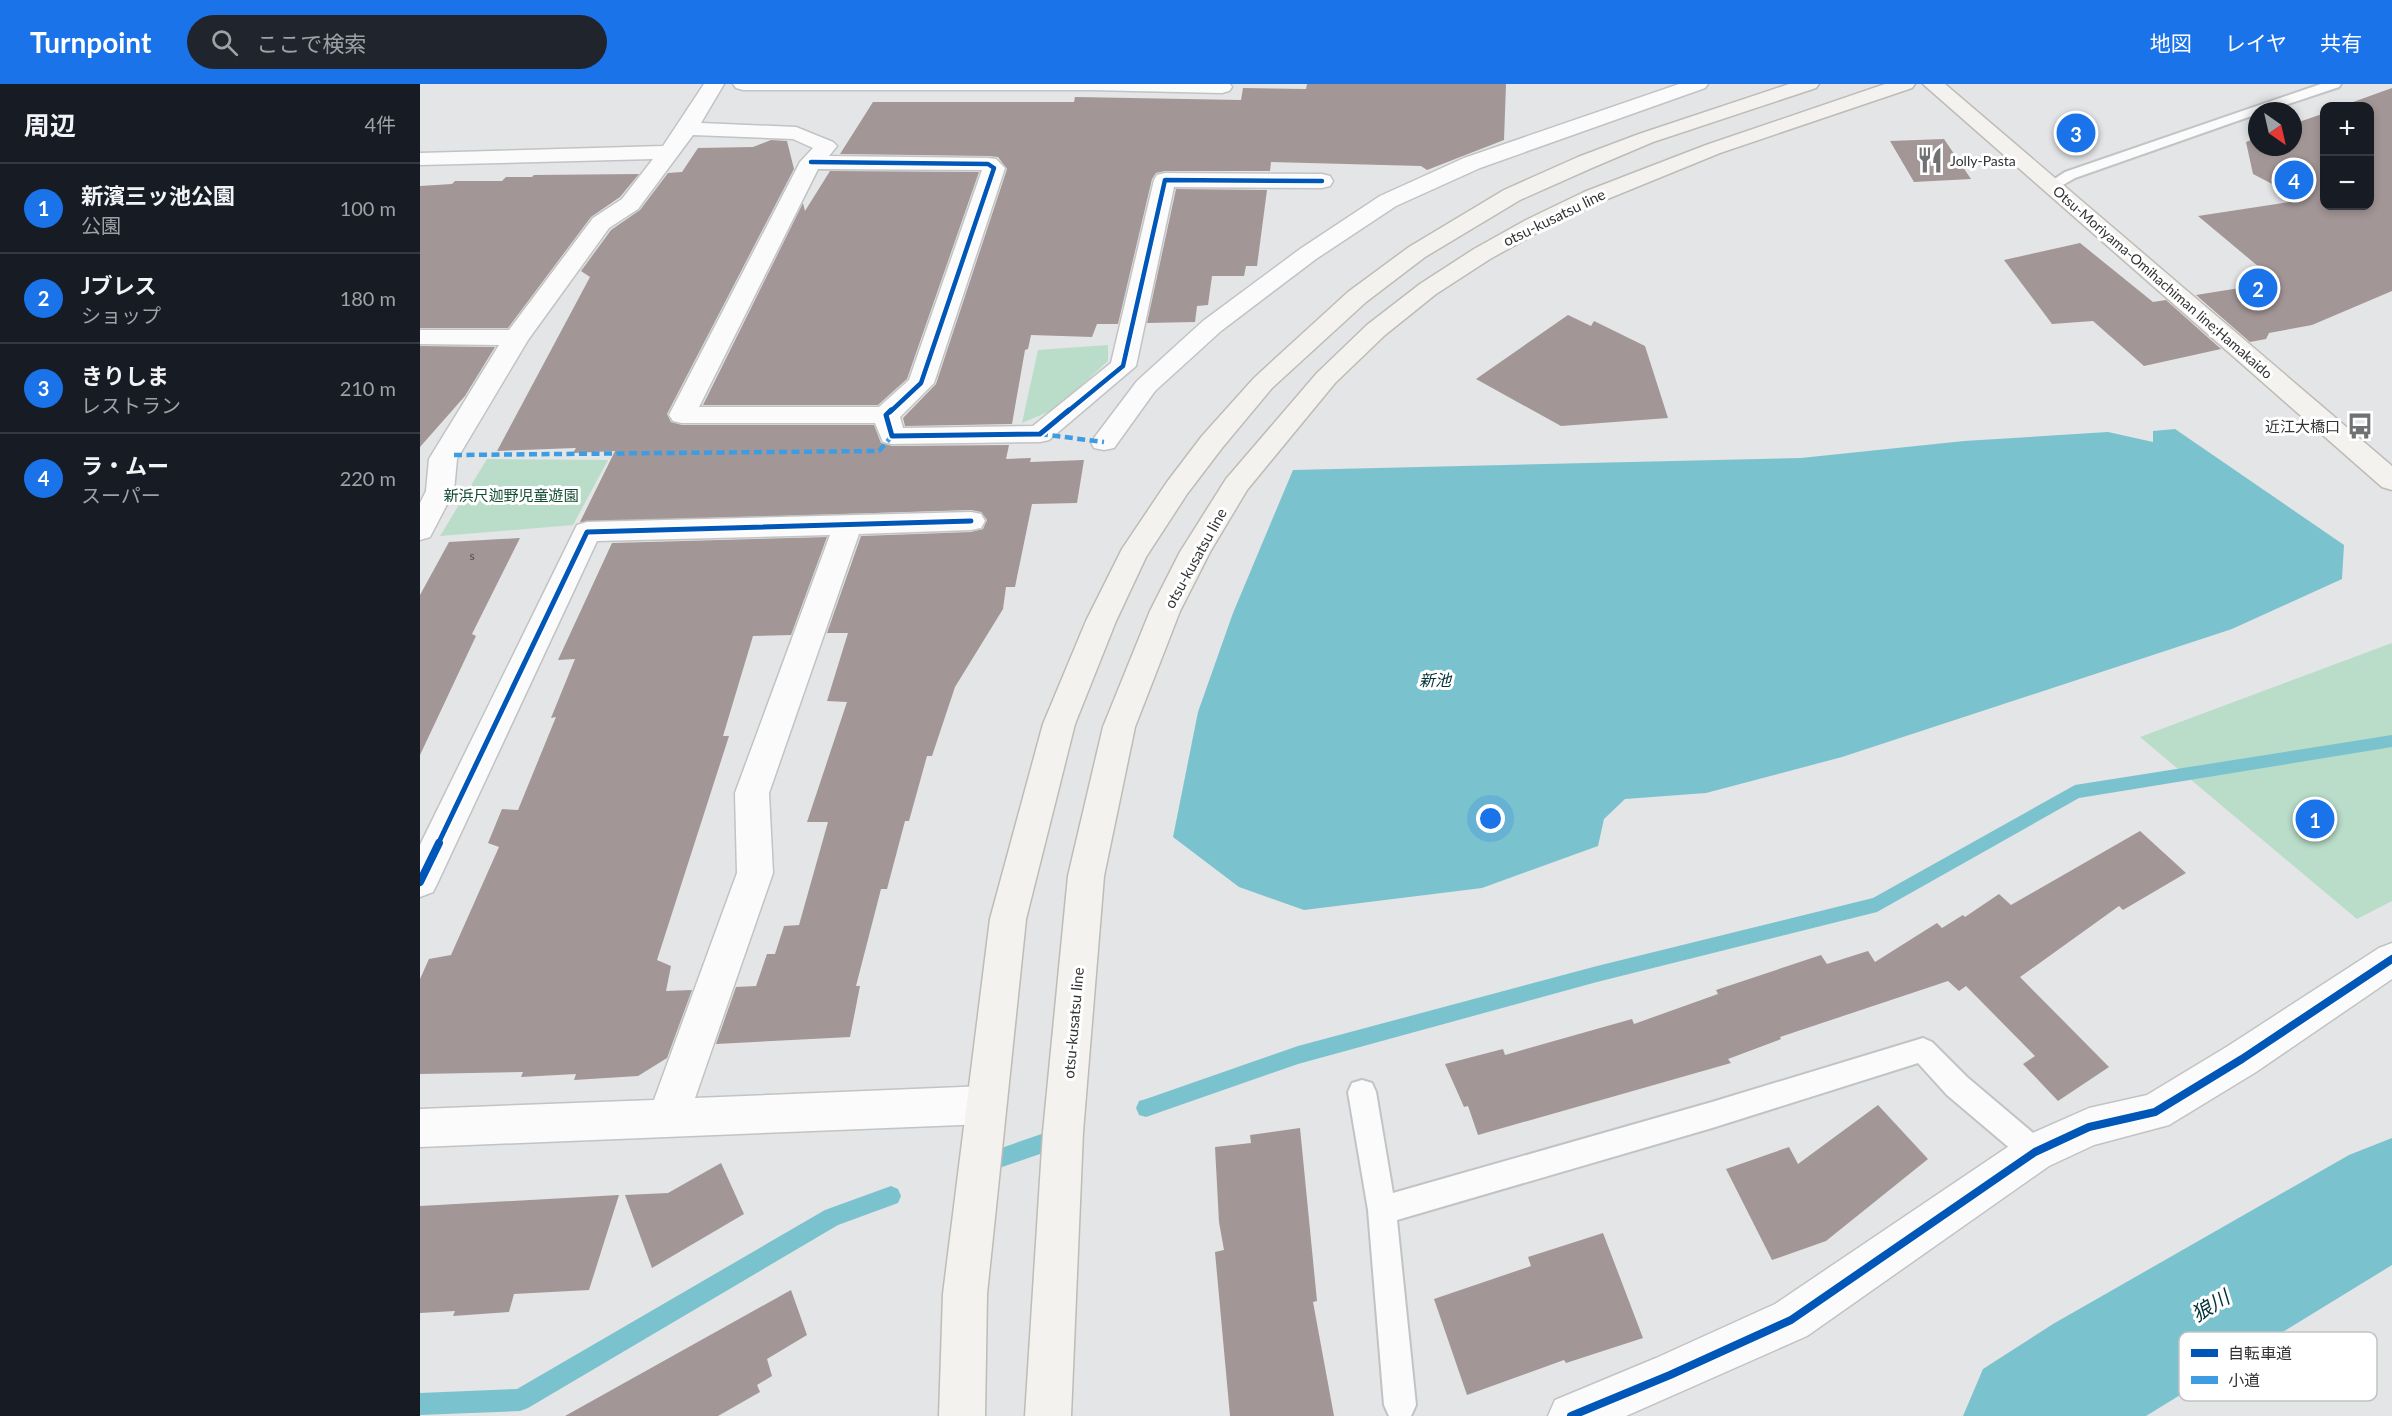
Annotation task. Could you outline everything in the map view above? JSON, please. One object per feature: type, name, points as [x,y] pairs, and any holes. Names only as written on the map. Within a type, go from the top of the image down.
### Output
[{"type":"main road","points":[[962,1416],[965,1294],[1008,919],[1059,724],[1101,621],[1132,556],[1177,488],[1212,442],[1263,383],[1357,297],[1417,252],[1512,195],[1596,158],[1646,138],[1809,84]]},
{"type":"main road","name":"otsu-kusatsu line","points":[[1048,1416],[1063,1132],[1086,876],[1119,727],[1165,610],[1194,552],[1236,485],[1326,378],[1376,330],[1428,289],[1482,254],[1592,197],[1713,149],[1905,84]]},
{"type":"main road","name":"Otsu-Moriyama-Omihachiman line;Hamakaido","points":[[1934,84],[2392,481]]},
{"type":"street","points":[[420,530],[430,491],[443,459],[516,338],[602,223],[630,204],[687,129],[714,84]]},
{"type":"street","points":[[743,84],[1222,87]]},
{"type":"street","points":[[1104,442],[1146,387],[1212,326],[1308,254],[1388,201],[1472,163],[1698,84]]},
{"type":"street","points":[[687,129],[796,133],[826,146],[811,162],[682,415],[886,415],[921,383],[994,168],[988,164],[811,162]]},
{"type":"street","points":[[420,159],[668,152]]},
{"type":"street","points":[[886,415],[892,436],[1040,434],[1123,366],[1165,180],[1322,181]]},
{"type":"street","points":[[420,337],[516,338]]},
{"type":"street","points":[[420,882],[587,532],[971,520]]},
{"type":"street","points":[[668,1118],[755,873],[753,793],[848,524]]},
{"type":"street","points":[[1571,1416],[1670,1376],[1791,1320],[2035,1152],[2089,1127],[2155,1112],[2242,1059],[2392,959]]},
{"type":"street","points":[[420,1128],[668,1118],[985,1114]]},
{"type":"lane","points":[[2051,186],[2070,175],[2158,142],[2334,84]]},
{"type":"lane","points":[[1382,1210],[1712,1115],[1923,1050],[1957,1086],[2035,1152]]},
{"type":"lane","points":[[1362,1092],[1382,1210],[1400,1405]]},
{"type":"green space","points":[[1108,345],[1108,361],[1055,409],[1022,423],[1038,350]]},
{"type":"green space","name":"新浜尺迦野児童遊園","points":[[487,459],[608,460],[573,525],[440,536]]},
{"type":"green space","points":[[2392,643],[2392,901],[2357,919],[2140,737]]},
{"type":"water","name":"新池","points":[[2175,429],[2344,545],[2342,579],[2232,629],[1842,757],[1706,793],[1625,799],[1604,819],[1598,846],[1482,888],[1304,910],[1239,887],[1173,837],[1198,712],[1233,613],[1293,470],[1801,458],[1964,441],[2108,432],[2153,442],[2153,431]]},
{"type":"building","points":[[1307,84],[1506,84],[1504,140],[1427,170],[1421,166],[1271,162],[1270,171],[1165,171],[1156,173],[1152,179],[1118,324],[1097,324],[1092,337],[1031,335],[1028,349],[1025,350],[1012,424],[905,426],[903,418],[936,384],[1007,169],[998,157],[988,156],[840,154],[873,102],[1074,102],[1075,97],[1241,100],[1243,88],[1306,89]]},
{"type":"building","points":[[2392,88],[2392,291],[2312,325],[2269,333],[2266,339],[2250,342],[2196,295],[2277,282],[2198,216],[2303,200],[2253,174],[2249,156],[2302,156],[2302,121],[2320,115],[2320,210],[2374,210],[2374,102],[2353,102]]},
{"type":"building","name":"Jolly-Pasta","points":[[1944,139],[1971,179],[1914,182],[1890,141]]},
{"type":"building","points":[[771,140],[787,141],[794,169],[667,414],[671,422],[682,425],[874,425],[881,443],[892,446],[1009,445],[1006,459],[1031,458],[1030,462],[1084,460],[1077,503],[1032,504],[1015,587],[1006,587],[1003,609],[955,687],[932,756],[927,756],[909,821],[905,821],[887,889],[881,889],[856,986],[860,986],[850,1037],[716,1044],[736,987],[756,986],[767,954],[775,954],[784,926],[799,925],[828,822],[807,822],[847,702],[827,701],[848,633],[827,633],[861,536],[971,532],[983,529],[987,520],[981,512],[971,510],[580,522],[615,451],[573,453],[576,448],[497,451],[590,277],[581,271],[611,230],[640,210],[668,173],[682,172],[698,148],[753,147]]},
{"type":"building","points":[[830,171],[979,172],[907,379],[878,405],[703,405],[803,203],[805,211]]},
{"type":"building","points":[[639,174],[620,197],[591,217],[508,328],[420,328],[420,186],[452,184],[455,181],[502,181],[506,177],[532,177],[534,175]]},
{"type":"building","points":[[1176,189],[1267,190],[1257,266],[1246,266],[1244,276],[1212,276],[1208,305],[1197,306],[1195,322],[1147,323]]},
{"type":"building","points":[[2080,243],[2153,302],[2166,300],[2221,349],[2144,366],[2093,321],[2052,324],[2004,260]]},
{"type":"building","points":[[1568,315],[1591,326],[1594,321],[1645,346],[1668,418],[1561,426],[1476,379]]},
{"type":"building","points":[[420,346],[495,347],[465,396],[420,447]]},
{"type":"building","points":[[827,537],[791,635],[753,636],[723,736],[729,736],[657,960],[671,966],[666,991],[692,990],[667,1058],[638,1076],[574,1080],[576,1074],[521,1077],[523,1072],[420,1074],[420,979],[429,959],[451,955],[499,847],[488,843],[502,809],[518,810],[556,717],[551,718],[575,659],[558,660],[612,543]]},
{"type":"building","points":[[520,538],[472,634],[476,636],[420,755],[420,595],[449,542]]},
{"type":"building","points":[[2140,831],[2186,873],[2123,910],[2119,906],[2020,977],[2109,1067],[2058,1101],[2023,1064],[2035,1056],[1966,986],[1959,991],[1948,981],[1780,1037],[1781,1039],[1728,1059],[1731,1063],[1478,1135],[1468,1106],[1464,1107],[1445,1064],[1503,1049],[1505,1055],[1632,1019],[1634,1024],[1718,994],[1716,990],[1821,955],[1827,964],[1868,951],[1875,962],[1937,923],[1942,928],[1963,915],[1965,917],[1999,894],[2011,905]]},
{"type":"building","points":[[1878,1105],[1928,1159],[1826,1241],[1772,1260],[1726,1169],[1789,1147],[1798,1164]]},
{"type":"building","points":[[1300,1128],[1317,1301],[1313,1302],[1334,1416],[1230,1416],[1215,1252],[1224,1250],[1219,1222],[1215,1147],[1251,1143],[1250,1135]]},
{"type":"building","points":[[721,1163],[744,1214],[652,1268],[625,1195],[668,1193]]},
{"type":"building","points":[[619,1195],[589,1290],[514,1294],[509,1312],[453,1316],[455,1311],[420,1313],[420,1206]]},
{"type":"building","points":[[1603,1233],[1643,1338],[1566,1363],[1564,1360],[1467,1395],[1434,1299],[1531,1266],[1528,1257]]},
{"type":"building","points":[[791,1290],[807,1335],[767,1359],[772,1376],[757,1385],[760,1392],[718,1416],[565,1416]]},
{"type":"waterway","points":[[1146,1108],[1298,1055],[1597,974],[1877,904],[2075,792],[2392,741]]},
{"type":"waterway","points":[[982,1164],[1062,1137]]},
{"type":"waterway","points":[[420,1404],[520,1400],[832,1217],[891,1196]]},
{"type":"waterway","name":"狼川","points":[[2030,1416],[2099,1370],[2392,1197]]},
{"type":"marked path","points":[[1040,434],[1104,442]]},
{"type":"marked path","points":[[454,455],[879,451],[892,436]]},
{"type":"cycle path","points":[[811,162],[988,164],[994,168],[921,383],[886,415],[892,436],[1040,434],[1123,366],[1165,180],[1322,181]]},
{"type":"cycle path","points":[[420,882],[587,532],[971,521]]},
{"type":"cycle path","points":[[1571,1416],[1670,1375],[1791,1320],[2035,1152],[2089,1127],[2155,1112],[2242,1059],[2392,959]]},
{"type":"place","name":"きりしま","points":[[2076,133]]},
{"type":"place","name":"Jolly-Pasta","points":[[1930,160]]},
{"type":"place","name":"ラ・ムー","points":[[2294,180]]},
{"type":"place","name":"Jブレス","points":[[2258,288]]},
{"type":"place","name":"近江大橋口","points":[[2360,426]]},
{"type":"place","name":"新濱三ッ池公園","points":[[2315,819]]}]
